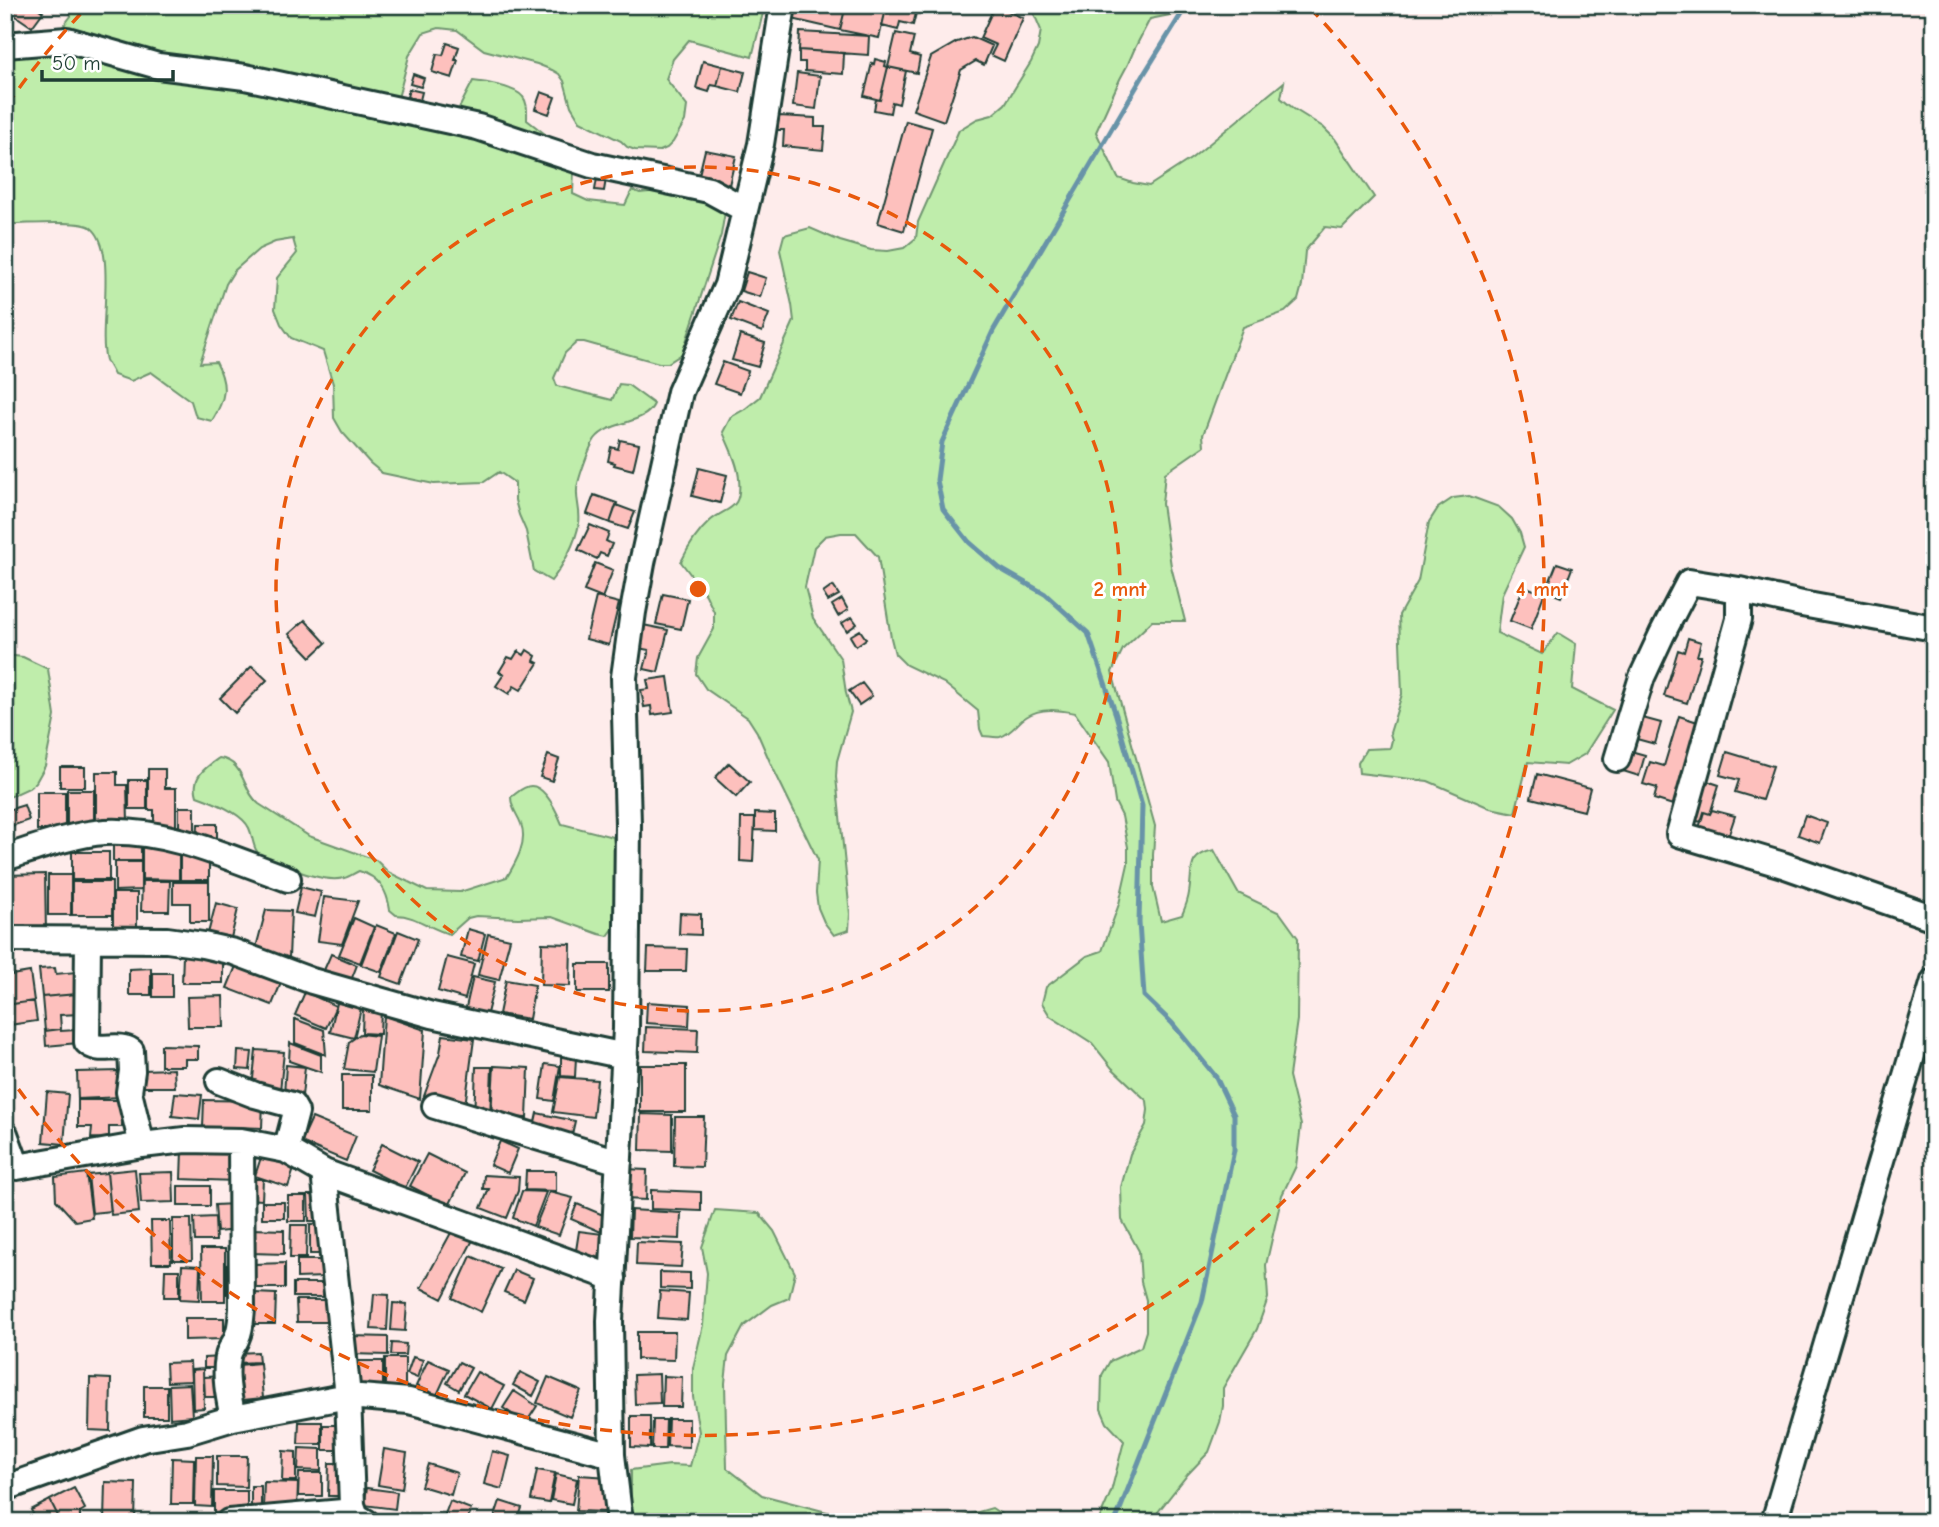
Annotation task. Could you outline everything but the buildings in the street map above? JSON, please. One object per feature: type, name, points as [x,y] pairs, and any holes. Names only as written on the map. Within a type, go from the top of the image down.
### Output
[{"type":"street","points":[[620,1522],[612,1455],[610,1321],[625,1056],[628,824],[625,664],[642,564],[680,392],[727,285],[761,144],[783,5]]},
{"type":"street","points":[[5,45],[66,40],[158,66],[245,77],[478,127],[592,165],[709,190],[744,209]]},
{"type":"street","points":[[1617,760],[1642,677],[1689,582],[1934,628]]},
{"type":"street","points":[[1740,590],[1739,619],[1679,834],[1783,865],[1934,918]]},
{"type":"street","points":[[5,858],[83,836],[102,832],[128,832],[184,842],[288,879]]},
{"type":"street","points":[[5,939],[167,940],[203,945],[234,952],[312,981],[432,1015],[625,1056]]},
{"type":"street","points":[[88,941],[87,1042],[92,1047],[124,1047],[131,1051],[129,1093],[142,1145]]},
{"type":"street","points":[[1774,1522],[1934,981]]},
{"type":"street","points":[[219,1081],[292,1105],[296,1112],[286,1150]]},
{"type":"street","points":[[435,1106],[619,1162]]},
{"type":"street","points":[[5,1134],[17,1167],[185,1140],[241,1142],[286,1150],[324,1172],[613,1278]]},
{"type":"street","points":[[233,1419],[226,1375],[230,1348],[237,1340],[241,1325],[241,1142]]},
{"type":"street","points":[[324,1172],[348,1396],[352,1504],[360,1516]]},
{"type":"street","points":[[5,1488],[143,1440],[348,1396],[409,1401],[612,1455]]},
{"type":"street","points":[[229,1522],[360,1516]]},
{"type":"green space","points":[[69,5],[765,5],[752,57],[689,40],[673,59],[666,79],[687,106],[685,121],[673,142],[660,151],[627,147],[621,141],[580,121],[559,74],[537,64],[484,50],[457,30],[439,28],[423,33],[409,56],[397,102],[456,114],[473,81],[514,90],[525,99],[527,120],[554,141],[574,168],[573,194],[588,201],[625,205],[632,190],[640,193],[658,191],[727,200],[721,235],[682,354],[668,363],[659,363],[584,342],[577,342],[565,353],[554,378],[557,386],[612,400],[619,384],[628,385],[654,404],[643,416],[609,428],[595,439],[578,486],[579,519],[575,538],[551,581],[534,571],[526,531],[515,500],[515,483],[499,472],[484,482],[434,484],[382,473],[342,432],[334,418],[333,384],[323,351],[291,338],[275,309],[277,278],[297,253],[293,239],[275,242],[259,249],[234,271],[226,284],[200,363],[216,362],[224,385],[223,398],[212,421],[196,417],[191,401],[151,372],[131,381],[114,375],[106,360],[104,346],[105,270],[99,237],[90,227],[84,225],[14,224],[5,200],[5,51],[61,29],[71,16]]},
{"type":"green space","points":[[1028,5],[1207,5],[1205,8],[1150,19],[1134,50],[1096,132],[1118,178],[1149,186],[1192,158],[1284,82],[1281,98],[1323,127],[1335,139],[1374,197],[1342,229],[1325,227],[1305,251],[1298,300],[1285,312],[1243,327],[1203,435],[1204,446],[1165,473],[1162,504],[1171,566],[1185,621],[1152,621],[1123,649],[1112,672],[1155,826],[1153,887],[1161,921],[1182,915],[1188,899],[1192,865],[1199,856],[1214,850],[1238,893],[1280,913],[1298,938],[1297,1020],[1289,1076],[1301,1125],[1296,1166],[1282,1195],[1266,1265],[1268,1298],[1257,1329],[1223,1388],[1220,1422],[1209,1452],[1150,1522],[1098,1522],[1111,1492],[1124,1441],[1107,1423],[1101,1409],[1102,1375],[1110,1361],[1141,1347],[1146,1331],[1146,1300],[1141,1282],[1139,1251],[1122,1220],[1121,1187],[1130,1154],[1146,1125],[1147,1101],[1112,1068],[1092,1043],[1050,1016],[1042,1003],[1046,987],[1087,956],[1102,951],[1119,904],[1128,864],[1128,847],[1122,816],[1115,802],[1109,762],[1075,713],[1056,710],[1038,712],[1026,717],[1004,735],[983,736],[978,711],[944,683],[906,665],[895,654],[878,557],[856,533],[825,536],[814,547],[805,587],[813,618],[841,659],[851,712],[837,761],[836,777],[850,914],[849,930],[834,935],[818,908],[818,860],[757,732],[748,718],[706,689],[696,674],[698,658],[714,629],[714,612],[706,595],[681,562],[706,525],[736,502],[738,473],[723,432],[731,417],[760,397],[794,321],[780,250],[784,235],[810,228],[840,241],[871,250],[888,251],[904,248],[916,238],[918,222],[959,130],[977,119],[992,115],[1005,104],[1031,62],[1038,47],[1041,30]]},
{"type":"green space","points":[[1469,496],[1499,507],[1512,519],[1524,547],[1502,594],[1497,633],[1542,654],[1558,633],[1576,644],[1572,689],[1613,710],[1585,754],[1566,765],[1528,762],[1515,813],[1490,808],[1428,781],[1359,773],[1358,763],[1366,749],[1390,748],[1390,733],[1402,694],[1399,615],[1418,581],[1429,522],[1438,508],[1453,498]]},
{"type":"green space","points":[[5,655],[23,657],[48,669],[55,716],[45,766],[36,782],[5,799]]},
{"type":"green space","points":[[219,758],[227,760],[239,770],[249,792],[259,804],[309,836],[376,860],[388,872],[427,891],[460,892],[507,877],[520,852],[523,838],[511,797],[525,787],[536,787],[550,800],[562,824],[613,837],[619,873],[613,929],[608,936],[552,917],[476,916],[468,918],[450,934],[410,917],[396,915],[390,910],[381,885],[359,871],[344,878],[325,878],[263,858],[255,848],[249,828],[240,817],[197,796],[198,778],[204,769]]},
{"type":"green space","points":[[715,1210],[759,1213],[774,1231],[795,1273],[789,1298],[772,1305],[744,1326],[728,1356],[725,1383],[727,1468],[762,1495],[865,1522],[653,1522],[631,1515],[631,1470],[670,1465],[690,1466],[699,1432],[693,1397],[693,1368],[703,1325],[707,1273],[702,1247]]},
{"type":"green space","points":[[992,1508],[1013,1522],[943,1522]]},
{"type":"waterway","points":[[1115,1522],[1202,1302],[1234,1150],[1234,1115],[1216,1077],[1172,1023],[1144,996],[1139,922],[1142,806],[1116,715],[1088,633],[1045,594],[999,568],[969,542],[943,509],[937,480],[942,442],[993,331],[1187,5]]}]
